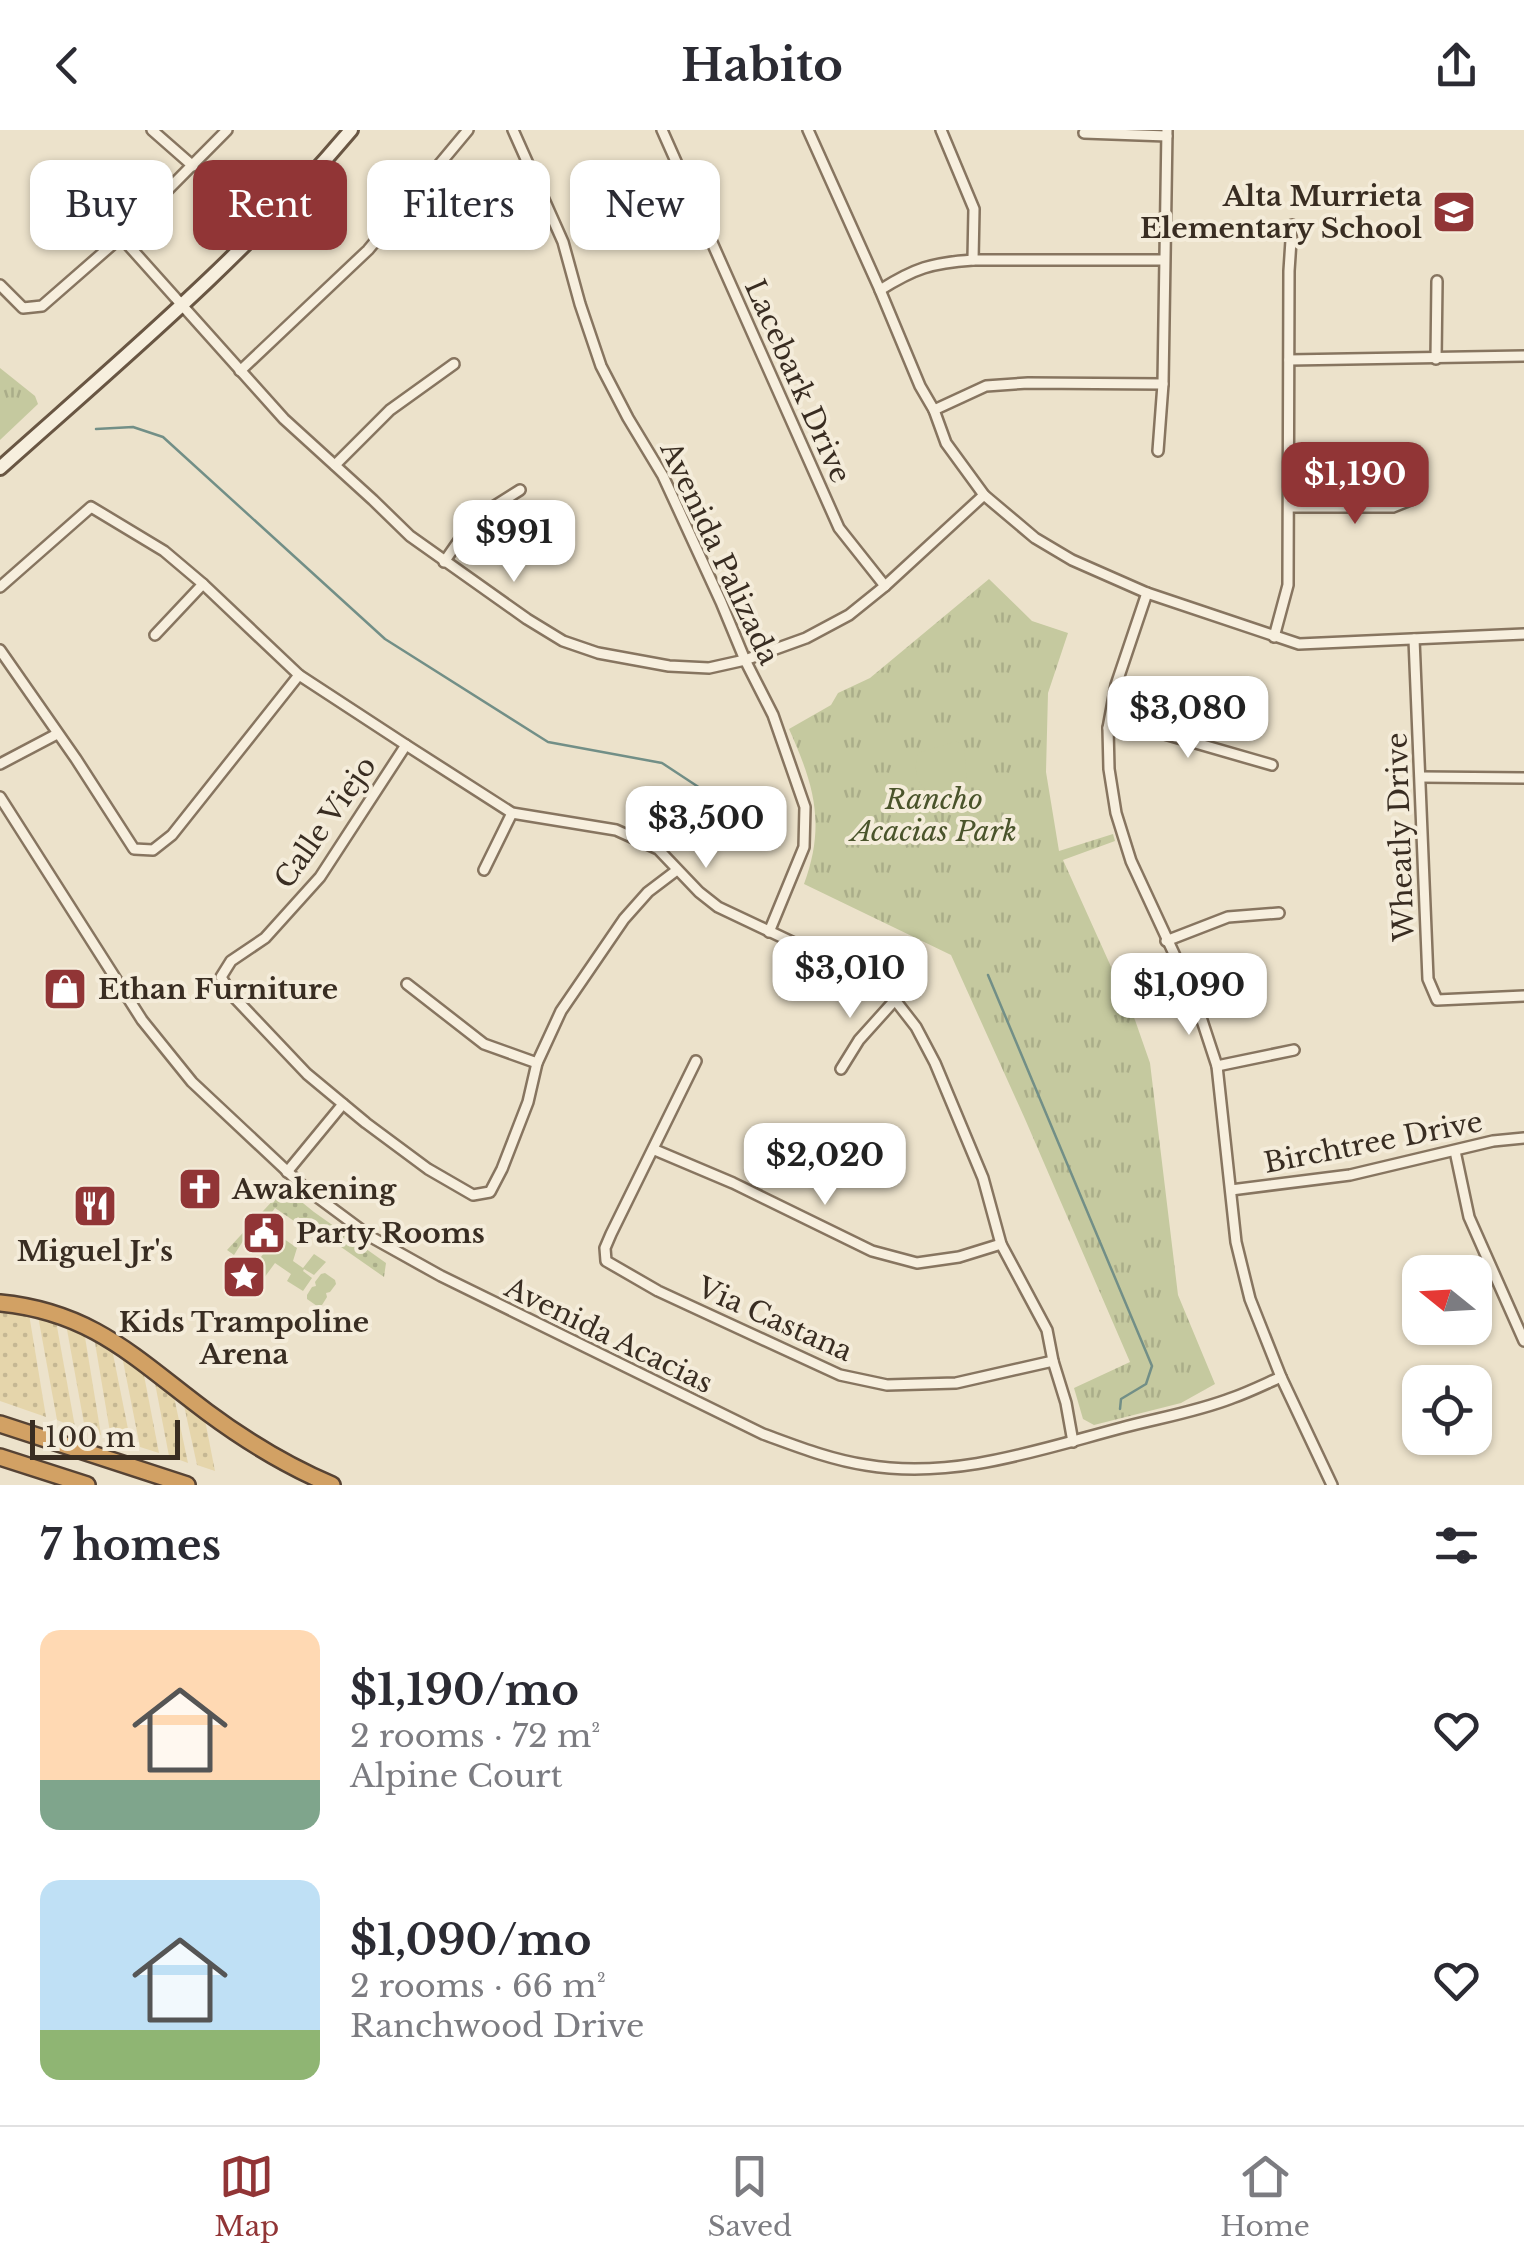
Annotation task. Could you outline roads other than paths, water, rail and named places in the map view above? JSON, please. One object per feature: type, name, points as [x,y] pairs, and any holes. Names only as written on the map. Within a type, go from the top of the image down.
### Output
[{"type":"highway","points":[[0,1303],[55,1314],[97,1331],[257,1448],[332,1485]]},
{"type":"highway","points":[[0,1424],[187,1485]]},
{"type":"highway","points":[[0,1457],[86,1485]]},
{"type":"main road","points":[[0,468],[261,230],[350,130]]},
{"type":"street","points":[[152,130],[192,166]]},
{"type":"street","points":[[173,185],[227,130]]},
{"type":"street","points":[[240,371],[368,250],[468,130]]},
{"type":"street","name":"Avenida Palizada","points":[[513,130],[563,242],[600,366],[663,476],[772,715],[805,807],[804,847],[769,932]]},
{"type":"street","name":"Lacebark Drive","points":[[662,130],[832,513],[885,586]]},
{"type":"street","points":[[808,130],[946,443],[984,495],[1035,538],[1072,560],[1147,593],[1299,644],[1524,634]]},
{"type":"street","points":[[941,130],[974,209],[973,260]]},
{"type":"street","points":[[1084,133],[1167,133],[1163,384],[1158,452]]},
{"type":"street","points":[[1274,636],[1288,584],[1292,225]]},
{"type":"street","points":[[0,285],[23,308],[42,306],[106,250]]},
{"type":"street","points":[[132,250],[284,420],[410,536],[564,642],[598,653],[669,666],[709,668],[806,638],[849,614],[885,586],[984,495]]},
{"type":"street","points":[[880,290],[909,272],[943,262],[1164,260]]},
{"type":"street","points":[[1436,358],[1437,281]]},
{"type":"street","points":[[1289,360],[1524,356]]},
{"type":"street","points":[[334,465],[390,410],[454,364]]},
{"type":"street","points":[[934,410],[986,386],[1163,384]]},
{"type":"street","points":[[444,562],[474,519],[520,490]]},
{"type":"street","points":[[1289,507],[1393,508],[1413,499]]},
{"type":"street","points":[[0,587],[90,507],[164,551],[298,675],[512,813],[616,830],[658,850],[718,907],[868,978],[895,1000],[935,1063],[983,1178],[1001,1244],[1047,1330],[1073,1442]]},
{"type":"street","points":[[154,635],[203,584]]},
{"type":"street","points":[[1147,593],[1116,685],[1108,728],[1108,769],[1116,813],[1131,861],[1195,999],[1217,1066],[1236,1242],[1250,1299],[1281,1377],[1332,1485]]},
{"type":"street","name":"Wheatly Drive","points":[[1414,639],[1428,979],[1438,1000],[1524,996]]},
{"type":"street","points":[[0,650],[134,850],[153,850],[172,835],[298,675]]},
{"type":"street","points":[[1108,728],[1154,731],[1272,765]]},
{"type":"street","points":[[0,764],[57,734]]},
{"type":"street","name":"Calle Viejo","points":[[343,1104],[307,1074],[232,996],[220,977],[231,960],[265,938],[320,877],[406,745]]},
{"type":"street","points":[[1421,776],[1524,778]]},
{"type":"street","name":"Avenida Acacias","points":[[0,797],[142,1020],[192,1082],[305,1188],[371,1237],[430,1270],[763,1434],[866,1466],[952,1468],[1073,1442],[1231,1399],[1281,1377]]},
{"type":"street","points":[[484,870],[512,813]]},
{"type":"street","points":[[287,1172],[343,1104],[428,1170],[472,1195],[490,1192],[528,1102],[537,1064],[562,1012],[624,919],[648,892],[677,870]]},
{"type":"street","points":[[1166,941],[1228,916],[1280,913]]},
{"type":"street","points":[[407,984],[484,1044],[537,1064]]},
{"type":"street","points":[[841,1069],[859,1040],[895,1000]]},
{"type":"street","points":[[1217,1066],[1294,1050]]},
{"type":"street","points":[[696,1062],[655,1150],[872,1251],[917,1262],[959,1257],[1001,1244]]},
{"type":"street","name":"Birchtree Drive","points":[[1231,1190],[1350,1175],[1494,1141],[1524,1138]]},
{"type":"street","name":"Via Castana","points":[[655,1150],[605,1248],[606,1261],[658,1291],[840,1375],[887,1385],[956,1383],[1053,1361]]},
{"type":"street","points":[[1455,1151],[1469,1217],[1524,1342]]},
{"type":"waterway","points":[[96,429],[133,427],[163,437],[385,639],[548,742],[662,763],[700,788],[762,841]]},
{"type":"waterway","points":[[988,975],[1152,1366],[1146,1384],[1121,1399],[1120,1409]]},
{"type":"place","name":"Alta Murrieta Elementary School","points":[[1454,212]]},
{"type":"place","name":"Ethan Furniture","points":[[65,989]]},
{"type":"place","name":"Awakening","points":[[200,1189]]},
{"type":"place","name":"Miguel Jr's","points":[[95,1206]]},
{"type":"place","name":"Party Rooms","points":[[264,1233]]},
{"type":"place","name":"Kids Trampoline Arena","points":[[244,1277]]},
{"type":"park label","name":"Rancho Acacias Park","points":[[934,815]]}]
